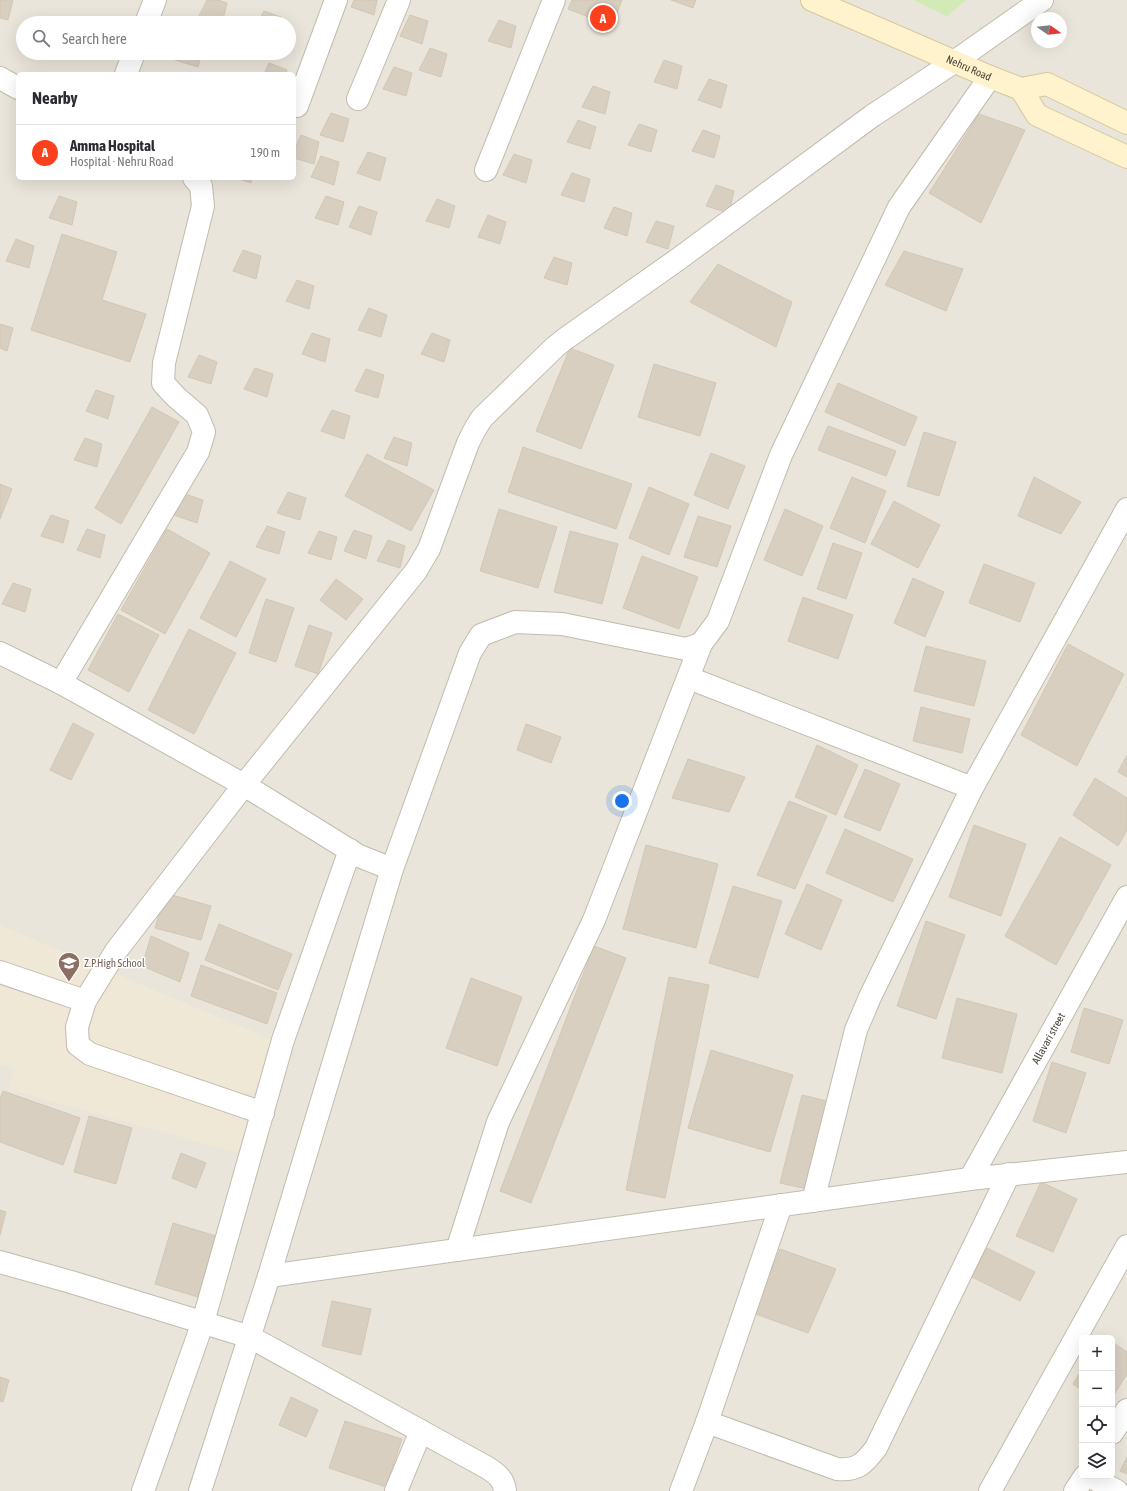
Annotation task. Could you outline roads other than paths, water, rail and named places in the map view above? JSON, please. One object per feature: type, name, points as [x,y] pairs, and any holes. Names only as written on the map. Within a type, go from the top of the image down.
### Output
[{"type":"main road","name":"Nehru Road","points":[[812,0],[954,62],[1021,89]]},
{"type":"main road","points":[[1127,123],[1047,84],[1021,89],[1037,115],[1127,157]]},
{"type":"street","points":[[149,16],[155,0]]},
{"type":"street","points":[[297,106],[336,0]]},
{"type":"street","points":[[358,99],[399,0]]},
{"type":"street","points":[[486,170],[554,0]]},
{"type":"street","points":[[262,1113],[90,1054],[78,1045],[77,1027],[85,1002],[116,951],[244,785],[416,571],[429,549],[468,442],[482,418],[565,339],[677,260],[872,116],[954,62],[1042,0]]},
{"type":"street","points":[[127,72],[131,60]]},
{"type":"street","points":[[457,1250],[498,1122],[588,932],[702,644],[718,621],[781,455],[898,207],[990,77]]},
{"type":"street","points":[[0,78],[16,87]]},
{"type":"street","points":[[61,683],[198,452],[204,432],[197,416],[163,383],[164,363],[203,206],[201,186],[196,180]]},
{"type":"street","points":[[813,1201],[856,1030],[870,997],[972,788],[1127,509]]},
{"type":"street","points":[[200,1491],[243,1334],[269,1276],[386,867],[439,742],[470,653],[481,635],[515,622],[562,624],[686,649],[702,644]]},
{"type":"street","points":[[0,653],[61,683],[244,785],[354,853],[386,867]]},
{"type":"street","points":[[689,678],[972,788]]},
{"type":"street","points":[[143,1491],[207,1323],[262,1113],[283,1040],[354,853]]},
{"type":"street","name":"Allavari street","points":[[970,1179],[1127,897]]},
{"type":"street","points":[[0,972],[85,1002]]},
{"type":"street","points":[[269,1276],[970,1179],[1127,1162]]},
{"type":"street","points":[[707,1422],[837,1469],[848,1470],[858,1467],[866,1461],[876,1448],[1009,1174]]},
{"type":"street","points":[[681,1491],[707,1422],[781,1205]]},
{"type":"street","points":[[990,1491],[1127,1246]]},
{"type":"street","points":[[0,1262],[243,1334],[496,1473],[504,1484],[504,1491]]},
{"type":"street","points":[[1115,1428],[1127,1410]]},
{"type":"street","points":[[396,1491],[421,1431]]},
{"type":"street","points":[[1075,1491],[1083,1479]]},
{"type":"street","points":[[1095,1479],[1117,1491]]},
{"type":"place","name":"Amma Hospital","points":[[603,18]]},
{"type":"place","name":"Z.P.High School","points":[[69,982]]}]
